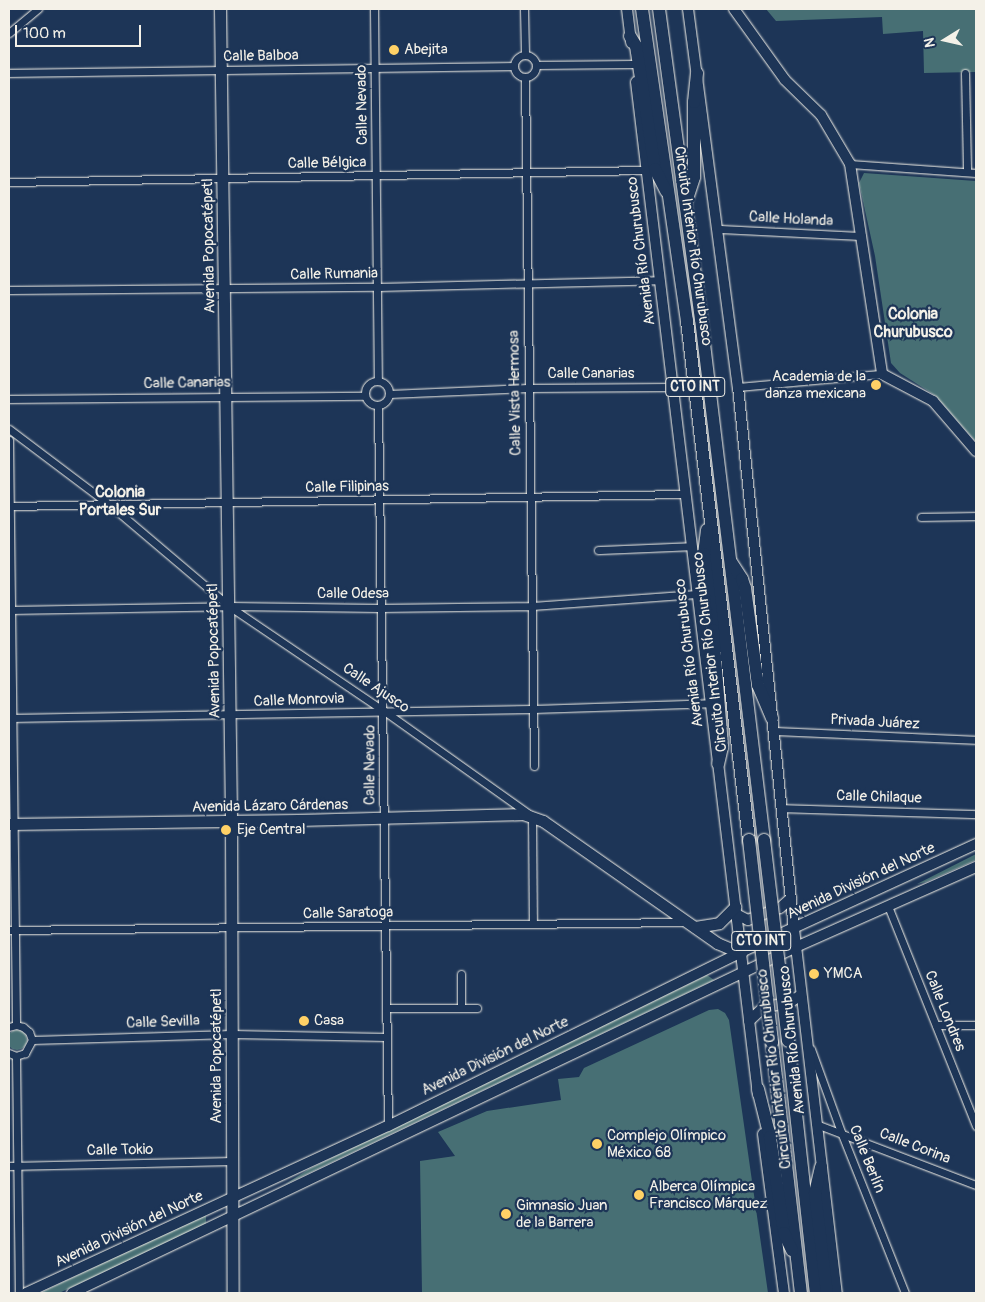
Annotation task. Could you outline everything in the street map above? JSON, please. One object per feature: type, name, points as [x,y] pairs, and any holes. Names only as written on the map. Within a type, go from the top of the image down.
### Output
[{"type":"highway","name":"Circuito Interior Río Churubusco","points":[[642,9],[671,202],[709,507],[801,1293]]},
{"type":"highway","name":"Circuito Interior Río Churubusco","points":[[659,9],[686,201],[730,560],[816,1293]]},
{"type":"highway","points":[[630,36],[636,46],[655,169],[671,202]]},
{"type":"highway","points":[[686,201],[694,176],[694,102],[697,73]]},
{"type":"highway","points":[[709,507],[704,554],[713,630],[722,747],[718,764]]},
{"type":"highway","points":[[730,560],[742,579],[745,588],[758,685],[772,724]]},
{"type":"highway","points":[[758,1089],[770,1137],[784,1233],[796,1257]]},
{"type":"highway","points":[[821,1167],[815,1192],[827,1293]]},
{"type":"main road","name":"Avenida Popocatépetl","points":[[220,9],[229,606],[233,1293]]},
{"type":"main road","name":"Avenida Río Churubusco","points":[[627,9],[746,998],[784,1293]]},
{"type":"main road","name":"Avenida Río Churubusco","points":[[688,9],[719,229],[738,387],[801,995],[836,1293]]},
{"type":"main road","points":[[734,9],[785,80],[821,115],[850,164],[882,374],[933,401],[976,450]]},
{"type":"main road","name":"Avenida Lázaro Cárdenas","points":[[11,824],[384,819],[523,814],[532,816]]},
{"type":"main road","name":"Calle Ajusco","points":[[532,816],[543,821],[721,945],[741,953]]},
{"type":"main road","name":"Avenida División del Norte","points":[[26,1293],[388,1126],[741,953],[976,844]]},
{"type":"main road","name":"Avenida División del Norte","points":[[72,1293],[84,1291],[268,1200],[796,947],[976,866]]},
{"type":"main road","points":[[691,925],[719,923],[736,910],[743,920],[748,920],[780,908],[791,898]]},
{"type":"main road","points":[[749,1021],[764,1007],[789,1003],[801,995]]},
{"type":"main road","points":[[746,998],[764,1007]]},
{"type":"main road","points":[[789,1003],[803,1010]]},
{"type":"main road","points":[[268,1200],[258,1196],[259,1190],[301,1170],[304,1164]]},
{"type":"street","points":[[9,33],[38,9]]},
{"type":"street","name":"Calle Nevado","points":[[374,9],[378,381]]},
{"type":"street","points":[[524,9],[525,54]]},
{"type":"street","points":[[525,54],[533,57],[536,65],[533,74],[525,77],[517,74],[514,66],[516,58],[525,54]]},
{"type":"street","points":[[536,65],[634,64]]},
{"type":"street","name":"Calle Balboa","points":[[9,73],[514,66]]},
{"type":"street","points":[[964,73],[967,172]]},
{"type":"street","name":"Calle Vista Hermosa","points":[[525,77],[534,766]]},
{"type":"street","points":[[850,164],[976,173]]},
{"type":"street","name":"Calle Bélgica","points":[[9,182],[525,174],[646,170]]},
{"type":"street","name":"Calle Holanda","points":[[719,229],[862,236]]},
{"type":"street","name":"Calle Rumania","points":[[9,290],[378,288],[660,280]]},
{"type":"street","points":[[738,387],[882,374]]},
{"type":"street","points":[[378,381],[386,385],[389,394],[387,400],[378,405],[370,403],[365,396],[368,385],[378,381]]},
{"type":"street","name":"Calle Canarias","points":[[389,394],[528,388],[672,387]]},
{"type":"street","name":"Calle Canarias","points":[[9,399],[365,396]]},
{"type":"street","name":"Calle Nevado","points":[[378,405],[380,608],[384,711],[388,1126]]},
{"type":"street","name":"Calle Ajusco","points":[[9,429],[110,505],[229,606],[384,711],[532,816]]},
{"type":"street","points":[[9,440],[12,1026],[27,1029],[32,1040],[25,1053],[12,1054],[17,1166],[18,1293]]},
{"type":"street","name":"Calle Filipinas","points":[[9,506],[685,494]]},
{"type":"street","points":[[922,517],[976,516]]},
{"type":"street","points":[[598,550],[692,546]]},
{"type":"street","name":"Calle Odesa","points":[[10,610],[229,606],[380,608],[532,606],[697,594]]},
{"type":"street","name":"Calle Monrovia","points":[[10,718],[229,716],[710,703]]},
{"type":"street","name":"Privada Juárez","points":[[772,724],[976,740]]},
{"type":"street","name":"Calle Chilaque","points":[[781,808],[976,814]]},
{"type":"street","points":[[532,816],[533,924]]},
{"type":"street","name":"Calle Londres","points":[[888,906],[976,1126]]},
{"type":"street","name":"Calle Saratoga","points":[[12,930],[533,924],[691,925]]},
{"type":"street","points":[[461,974],[461,1008]]},
{"type":"street","points":[[386,1008],[476,1008]]},
{"type":"street","points":[[936,1025],[976,1025]]},
{"type":"street","name":"Calle Berlín","points":[[806,1033],[841,1132],[905,1293]]},
{"type":"street","name":"Calle Sevilla","points":[[32,1040],[232,1034],[386,1037]]},
{"type":"street","name":"Calle Corina","points":[[816,1124],[976,1185]]},
{"type":"street","name":"Calle Tokio","points":[[9,1166],[233,1161]]},
{"type":"green space","points":[[766,9],[976,9],[976,72],[924,73],[923,31],[883,34],[882,17],[776,21]]},
{"type":"green space","points":[[864,173],[976,181],[976,442],[936,396],[900,373],[891,363],[875,256],[859,183]]},
{"type":"green space","points":[[976,854],[976,860],[926,882],[917,884]]},
{"type":"green space","points":[[707,975],[714,980],[284,1185],[309,1169]]},
{"type":"green space","name":"Complejo Olímpico México 68","points":[[718,1009],[725,1013],[729,1020],[768,1293],[422,1293],[420,1161],[455,1156],[438,1132],[487,1111],[561,1100],[558,1079],[579,1077],[584,1068],[709,1010]]},
{"type":"green space","points":[[17,1030],[24,1033],[27,1040],[24,1047],[17,1050],[10,1047],[7,1040],[10,1033]]},
{"type":"green space","points":[[206,1214],[206,1225],[59,1293],[40,1293]]},
{"type":"place","name":"Abejita","points":[[394,50]]},
{"type":"place","name":"Academia de la danza mexicana","points":[[876,385]]},
{"type":"place","name":"Eje Central","points":[[226,830]]},
{"type":"place","name":"YMCA","points":[[814,974]]},
{"type":"place","name":"Casa","points":[[304,1021]]},
{"type":"place","name":"Complejo Olímpico México 68","points":[[597,1144]]},
{"type":"place","name":"Alberca Olímpica Francisco Márquez","points":[[639,1195]]},
{"type":"place","name":"Gimnasio Juan de la Barrera","points":[[506,1214]]},
{"type":"district","name":"Colonia Churubusco","points":[[913,323]]},
{"type":"district","name":"Colonia Portales Sur","points":[[120,501]]}]
